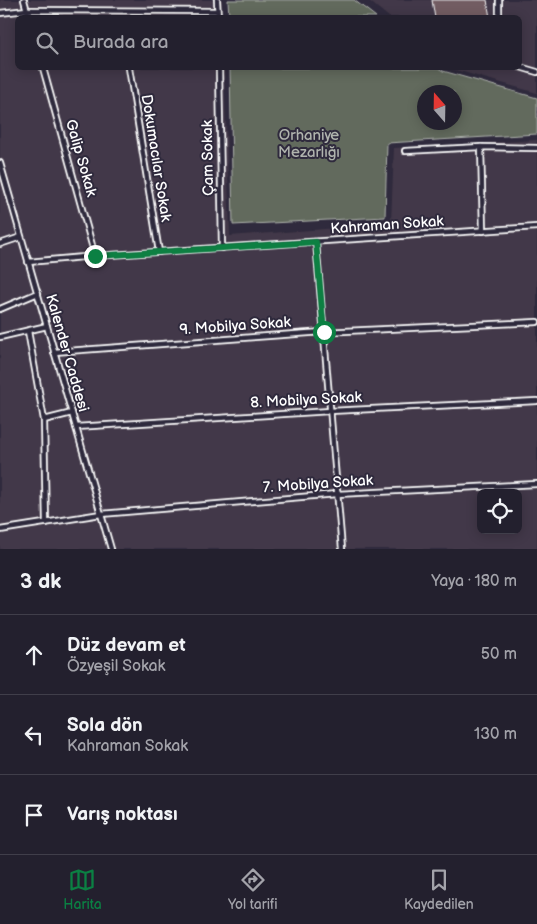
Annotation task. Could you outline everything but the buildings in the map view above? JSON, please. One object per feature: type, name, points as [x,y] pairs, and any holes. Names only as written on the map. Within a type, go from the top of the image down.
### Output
[{"type":"lane","points":[[24,0],[28,15]]},
{"type":"lane","points":[[217,0],[218,15]]},
{"type":"lane","points":[[499,0],[499,15]]},
{"type":"lane","points":[[0,13],[27,10],[218,11]]},
{"type":"lane","points":[[120,11],[121,15]]},
{"type":"lane","points":[[522,68],[537,72]]},
{"type":"lane","name":"Galip Sokak","points":[[44,70],[95,256]]},
{"type":"lane","name":"Dokumacılar Sokak","points":[[129,70],[159,252]]},
{"type":"lane","name":"Çam Sokak","points":[[219,70],[222,248]]},
{"type":"lane","points":[[405,151],[481,147],[537,148]]},
{"type":"lane","points":[[481,147],[483,231]]},
{"type":"lane","name":"Kalender Caddesi","points":[[0,163],[111,549]]},
{"type":"lane","name":"Kahraman Sokak","points":[[28,262],[537,227]]},
{"type":"lane","points":[[0,244],[21,237]]},
{"type":"lane","points":[[316,242],[342,549]]},
{"type":"lane","points":[[0,309],[38,293]]},
{"type":"lane","name":"9. Mobilya Sokak","points":[[54,352],[324,332],[537,322]]},
{"type":"lane","points":[[0,337],[47,326]]},
{"type":"lane","points":[[28,331],[44,420],[46,523]]},
{"type":"lane","name":"8. Mobilya Sokak","points":[[76,427],[330,411],[537,401]]},
{"type":"lane","points":[[44,420],[72,413]]},
{"type":"lane","name":"7. Mobilya Sokak","points":[[0,530],[101,514],[337,494],[537,484]]},
{"type":"shaded area","points":[[0,0],[222,0],[222,15],[15,15],[15,70],[224,70],[230,236],[391,224],[394,148],[537,140],[537,549],[0,549]]},
{"type":"shaded area","points":[[368,0],[537,0],[537,93],[456,70],[522,70],[522,15],[387,15]]},
{"type":"green space","points":[[228,0],[354,0],[373,15],[229,15]]},
{"type":"green space","name":"Orhaniye Mezarlığı","points":[[230,70],[441,70],[537,98],[537,134],[387,143],[385,217],[233,225]]},
{"type":"route","points":[[95,256],[316,242],[324,332]]}]
